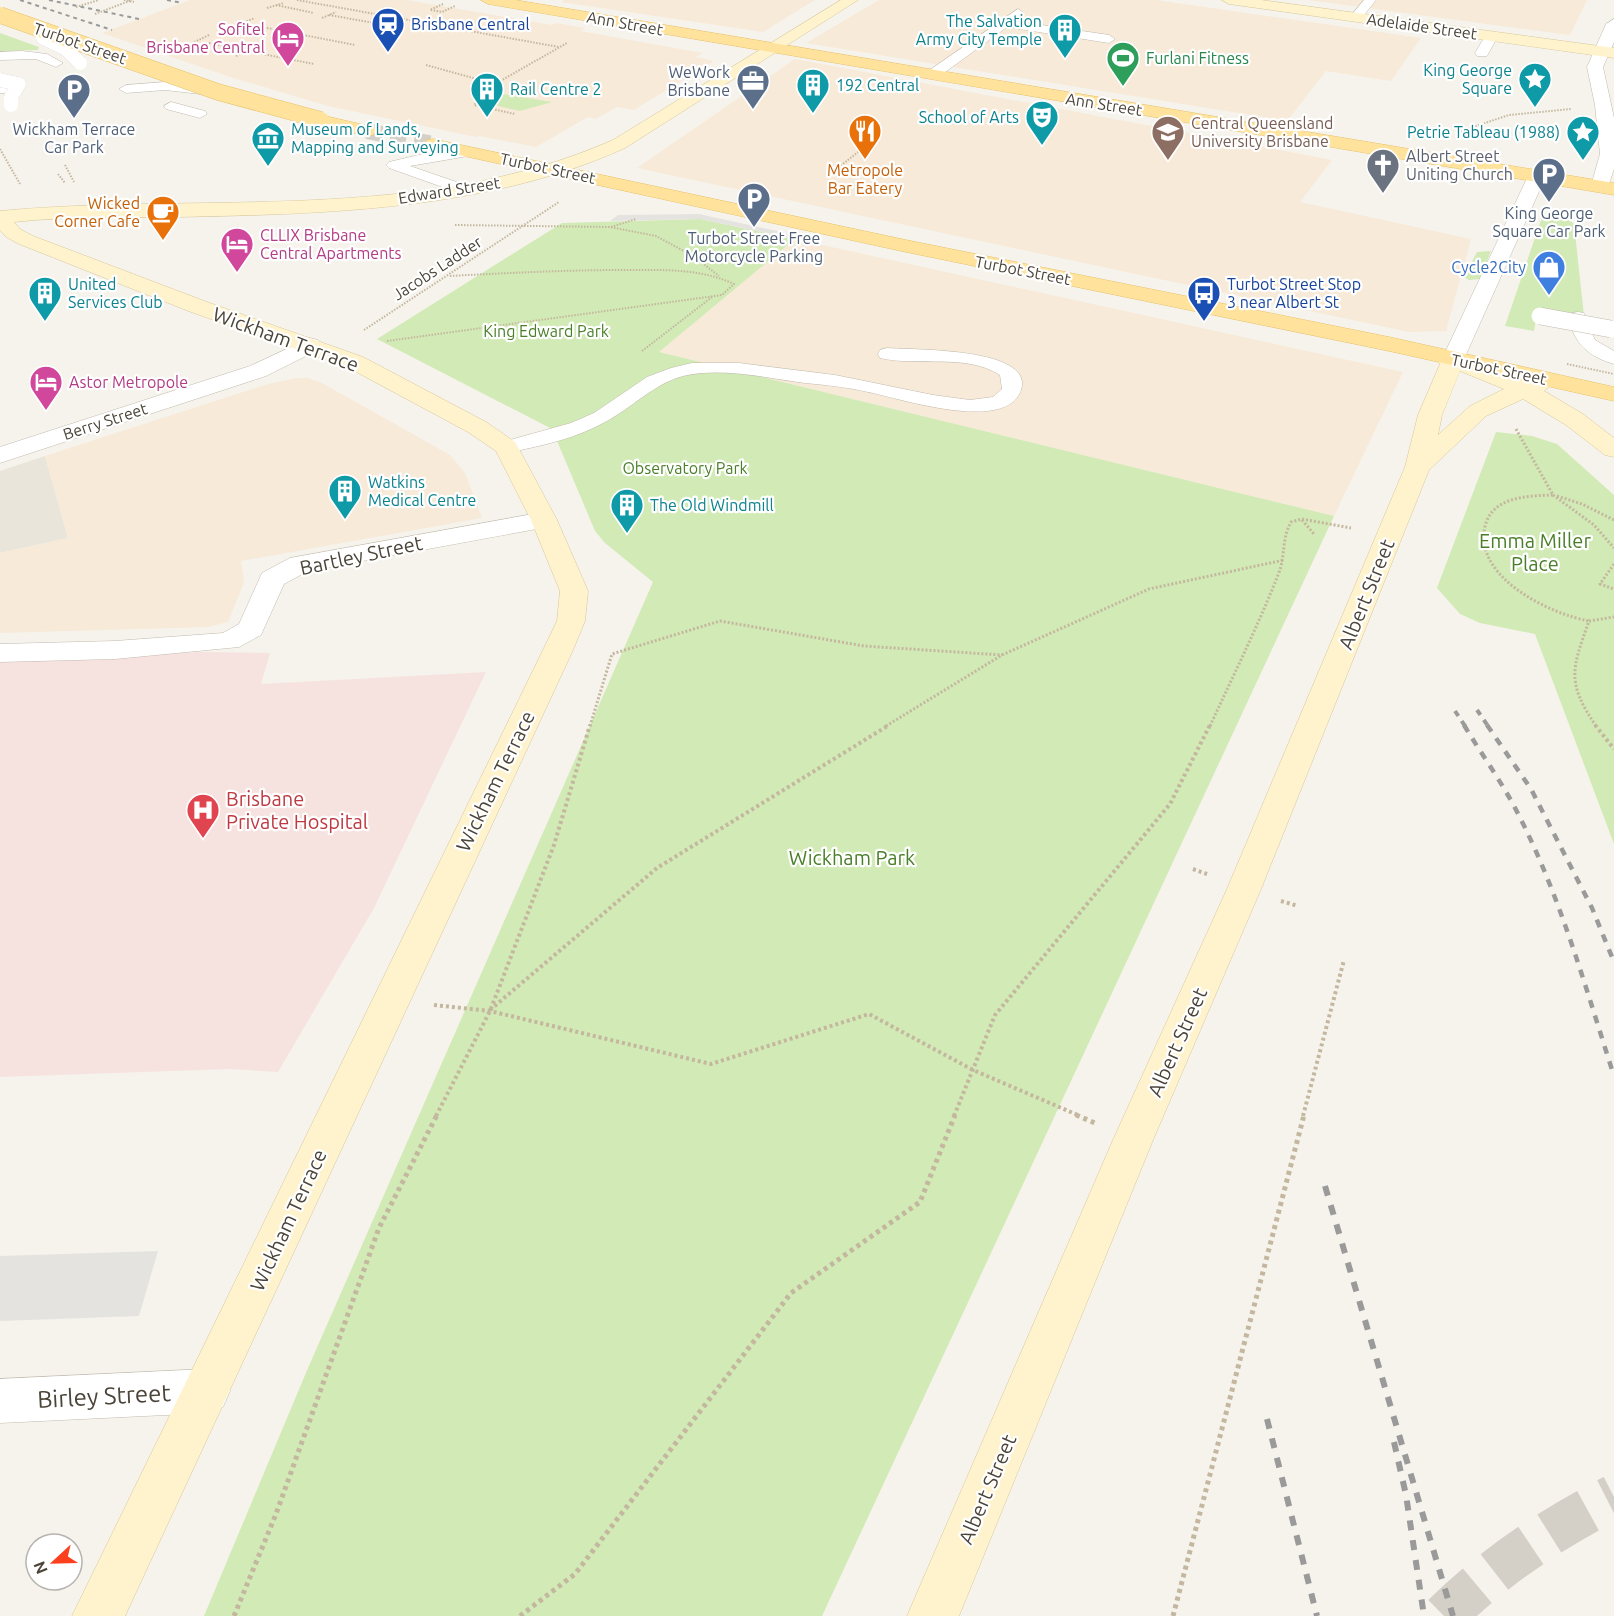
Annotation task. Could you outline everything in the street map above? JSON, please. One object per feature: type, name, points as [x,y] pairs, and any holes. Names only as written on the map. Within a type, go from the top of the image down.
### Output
[{"type":"main road","name":"Ann Street","points":[[488,0],[1607,188]]},
{"type":"main road","name":"Turbot Street","points":[[0,15],[218,92],[367,131]]},
{"type":"main road","name":"Turbot Street","points":[[433,144],[906,246],[1425,352]]},
{"type":"main road","name":"Turbot Street","points":[[1453,360],[1560,372],[1614,394]]},
{"type":"street","name":"Edward Street","points":[[0,218],[55,212],[305,206],[465,190],[555,170],[596,156],[619,144],[850,0]]},
{"type":"street","name":"Adelaide Street","points":[[1229,0],[1608,52]]},
{"type":"street","points":[[1607,188],[1609,154],[1604,105],[1595,67],[1608,52],[1614,24]]},
{"type":"street","name":"Albert Street","points":[[933,1616],[1133,1140],[1244,889],[1418,467],[1430,415],[1453,360],[1537,176]]},
{"type":"street","name":"Wickham Terrace","points":[[0,218],[13,233],[26,240],[199,307],[355,362],[477,428],[506,447],[544,520],[574,591],[571,621],[207,1391],[98,1616]]},
{"type":"street","name":"Berry Street","points":[[0,455],[258,371],[310,345]]},
{"type":"street","points":[[1425,352],[1453,360],[1526,390],[1569,413],[1614,450]]},
{"type":"street","name":"Albert Street","points":[[1418,467],[1472,416],[1560,372]]},
{"type":"street","name":"Bartley Street","points":[[0,653],[115,650],[229,641],[251,629],[272,579],[300,564],[544,520]]},
{"type":"street","name":"Birley Street","points":[[0,1401],[207,1391]]},
{"type":"lane","points":[[1356,17],[1370,0]]},
{"type":"lane","points":[[932,75],[1018,13]]},
{"type":"lane","points":[[1004,23],[1109,39]]},
{"type":"lane","points":[[42,30],[43,38],[71,52],[80,63]]},
{"type":"lane","points":[[1482,52],[1492,36]]},
{"type":"lane","points":[[6,56],[42,56],[56,63],[53,43]]},
{"type":"lane","points":[[3,86],[11,81],[20,84],[11,97],[11,105]]},
{"type":"lane","points":[[126,89],[165,86],[218,92]]},
{"type":"lane","points":[[171,106],[200,114]]},
{"type":"lane","points":[[465,190],[394,165],[423,158],[469,152]]},
{"type":"lane","points":[[1540,316],[1613,330]]},
{"type":"lane","points":[[1578,317],[1584,340],[1614,358]]},
{"type":"lane","points":[[506,447],[541,439],[584,425],[602,416],[653,380],[672,372],[694,368],[724,367],[852,384],[957,405],[987,405],[1010,394],[1012,378],[1006,369],[987,363],[887,354]]},
{"type":"path","points":[[124,0],[134,2]]},
{"type":"path","points":[[297,0],[559,47]]},
{"type":"path","points":[[267,8],[284,3]]},
{"type":"path","points":[[443,4],[430,10],[442,12],[455,6]]},
{"type":"path","points":[[276,5],[314,13]]},
{"type":"path","points":[[322,18],[336,12]]},
{"type":"path","points":[[329,15],[397,27]]},
{"type":"path","points":[[227,29],[255,18]]},
{"type":"path","points":[[274,38],[300,26]]},
{"type":"path","points":[[261,27],[273,29]]},
{"type":"path","points":[[288,32],[356,45]]},
{"type":"path","points":[[185,46],[209,36]]},
{"type":"path","points":[[209,43],[228,47]]},
{"type":"path","points":[[514,114],[474,105],[495,84],[567,43]]},
{"type":"path","points":[[236,56],[259,45]]},
{"type":"path","points":[[247,51],[314,64]]},
{"type":"path","points":[[426,65],[495,84]]},
{"type":"path","points":[[1457,132],[1509,116],[1604,105]]},
{"type":"path","points":[[483,111],[489,109]]},
{"type":"path","points":[[829,175],[872,141]]},
{"type":"path","points":[[0,148],[18,183],[24,187]]},
{"type":"path","points":[[58,174],[65,184],[74,183],[65,165]]},
{"type":"path","name":"Jacobs Ladder","points":[[364,330],[562,200]]},
{"type":"path","points":[[377,343],[405,337],[722,295],[734,284],[722,278],[693,256],[656,236],[610,227],[455,225]]},
{"type":"path","points":[[449,276],[626,270],[695,271],[722,278]]},
{"type":"path","points":[[1560,372],[1614,374]]},
{"type":"path","points":[[1514,424],[1553,495],[1589,520],[1605,535],[1614,548]]},
{"type":"path","points":[[1614,520],[1582,504],[1553,495],[1523,496],[1502,503],[1487,515],[1481,534],[1487,555],[1504,577],[1530,599],[1559,614],[1589,621],[1614,617]]},
{"type":"path","points":[[520,1616],[575,1574],[791,1293],[920,1202],[995,1015],[1170,804],[1198,751],[1265,609],[1284,560],[1284,535],[1291,522],[1302,519],[1351,528]]},
{"type":"path","points":[[1302,519],[1314,534]]},
{"type":"path","points":[[490,1011],[657,868],[1002,655],[1149,589],[1284,560]]},
{"type":"path","points":[[1614,564],[1600,584],[1614,589]]},
{"type":"path","points":[[234,1616],[276,1514],[379,1228],[490,1011],[554,845],[612,654],[720,621],[864,646],[1002,655]]},
{"type":"path","points":[[1589,621],[1578,654],[1574,680],[1586,710],[1614,749]]},
{"type":"path","points":[[1173,1616],[1344,960]]},
{"type":"path","points":[[392,1000],[490,1011],[711,1064],[869,1014],[974,1070],[1133,1140]]},
{"type":"shaded area","points":[[190,0],[407,0],[552,25],[556,23],[585,28],[580,31],[703,53],[696,57],[714,61],[634,110],[617,107],[596,119],[588,117],[536,147],[328,106],[230,77],[102,33]]},
{"type":"shaded area","points":[[564,0],[815,0],[763,32],[561,2]]},
{"type":"shaded area","points":[[879,0],[1156,0],[1421,38],[1391,81],[1326,71],[1287,121],[806,43]]},
{"type":"shaded area","points":[[1307,0],[1587,0],[1570,35]]},
{"type":"shaded area","points":[[795,59],[1332,160],[1300,202],[1471,239],[1446,331],[1409,332],[637,168]]},
{"type":"shaded area","name":"Turbot Street Free Motorcycle Parking","points":[[699,214],[800,236],[795,239],[700,219],[610,221],[618,215]]},
{"type":"shaded area","points":[[795,239],[1403,372],[1334,516],[659,352]]},
{"type":"shaded area","points":[[308,378],[322,383],[450,455],[465,473],[482,518],[241,561],[244,582],[228,622],[208,627],[0,633],[0,553],[68,538],[45,456],[268,384]]},
{"type":"shaded area","points":[[45,456],[68,538],[0,553],[0,471]]},
{"type":"shaded area","name":"Brisbane Private Hospital","points":[[200,652],[270,653],[261,684],[486,672],[374,908],[278,1072],[231,1069],[0,1077],[0,662]]},
{"type":"shaded area","points":[[158,1251],[139,1316],[0,1321],[0,1256]]},
{"type":"green space","points":[[0,33],[39,47],[38,50],[0,51]]},
{"type":"green space","points":[[503,94],[552,102],[520,111],[482,102]]},
{"type":"green space","points":[[1561,214],[1574,224],[1584,316],[1538,308],[1534,331],[1505,326],[1541,220]]},
{"type":"green space","name":"Wickham Park","points":[[700,219],[795,239],[659,352],[1334,516],[822,1616],[204,1616],[308,1368],[653,582],[605,543],[595,531],[552,429],[377,339],[562,223]]},
{"type":"green space","points":[[1491,251],[1480,279],[1469,280],[1464,277],[1477,252]]},
{"type":"green space","name":"Emma Miller Place","points":[[1496,432],[1532,436],[1557,444],[1614,495],[1614,844],[1535,634],[1480,623],[1460,614],[1437,588]]},
{"type":"tunnel","points":[[367,131],[433,144]]},
{"type":"tunnel","points":[[1444,1616],[1483,1581],[1524,1550],[1614,1497]]},
{"type":"railway","points":[[20,0],[112,30]]},
{"type":"railway","points":[[49,0],[139,19]]},
{"type":"railway","points":[[167,0],[182,3]]},
{"type":"railway","points":[[1477,710],[1488,726]]},
{"type":"railway","points":[[1455,711],[1465,726]]},
{"type":"railway","points":[[1464,725],[1514,806],[1545,871],[1570,939],[1614,1076]]},
{"type":"railway","points":[[1487,725],[1531,789],[1592,908],[1614,962]]},
{"type":"railway","points":[[1325,1186],[1453,1616]]},
{"type":"railway","points":[[1267,1419],[1317,1616]]},
{"type":"railway","points":[[1394,1442],[1406,1495],[1424,1616]]},
{"type":"place","name":"Brisbane Central","points":[[388,53]]},
{"type":"place","name":"The Salvation Army City Temple","points":[[1065,59]]},
{"type":"place","name":"Sofitel Brisbane Central","points":[[288,67]]},
{"type":"place","name":"Furlani Fitness","points":[[1123,87]]},
{"type":"place","name":"King George Square","points":[[1535,108]]},
{"type":"place","name":"WeWork Brisbane","points":[[753,110]]},
{"type":"place","name":"192 Central","points":[[813,114]]},
{"type":"place","name":"Rail Centre 2","points":[[487,118]]},
{"type":"place","name":"Wickham Terrace Car Park","points":[[74,119]]},
{"type":"place","name":"School of Arts","points":[[1042,146]]},
{"type":"place","name":"Metropole Bar Eatery","points":[[865,160]]},
{"type":"place","name":"Central Queensland University Brisbane","points":[[1168,161]]},
{"type":"place","name":"Petrie Tableau (1988)","points":[[1583,161]]},
{"type":"place","name":"Museum of Lands, Mapping and Surveying","points":[[268,167]]},
{"type":"place","name":"Albert Street Uniting Church","points":[[1383,194]]},
{"type":"place","name":"King George Square Car Park","points":[[1549,203]]},
{"type":"place","name":"Turbot Street Free Motorcycle Parking","points":[[754,228]]},
{"type":"place","name":"Wicked Corner Cafe","points":[[163,241]]},
{"type":"place","name":"CLLIX Brisbane Central Apartments","points":[[237,273]]},
{"type":"place","name":"Cycle2City","points":[[1549,296]]},
{"type":"place","name":"United Services Club","points":[[45,322]]},
{"type":"place","name":"Turbot Street Stop 3 near Albert St","points":[[1204,322]]},
{"type":"place","name":"Astor Metropole","points":[[46,411]]},
{"type":"place","name":"Watkins Medical Centre","points":[[345,520]]},
{"type":"place","name":"The Old Windmill","points":[[627,534]]},
{"type":"place","name":"Brisbane Private Hospital","points":[[203,839]]},
{"type":"park label","name":"King Edward Park","points":[[546,331]]},
{"type":"park label","name":"Observatory Park","points":[[685,468]]}]
